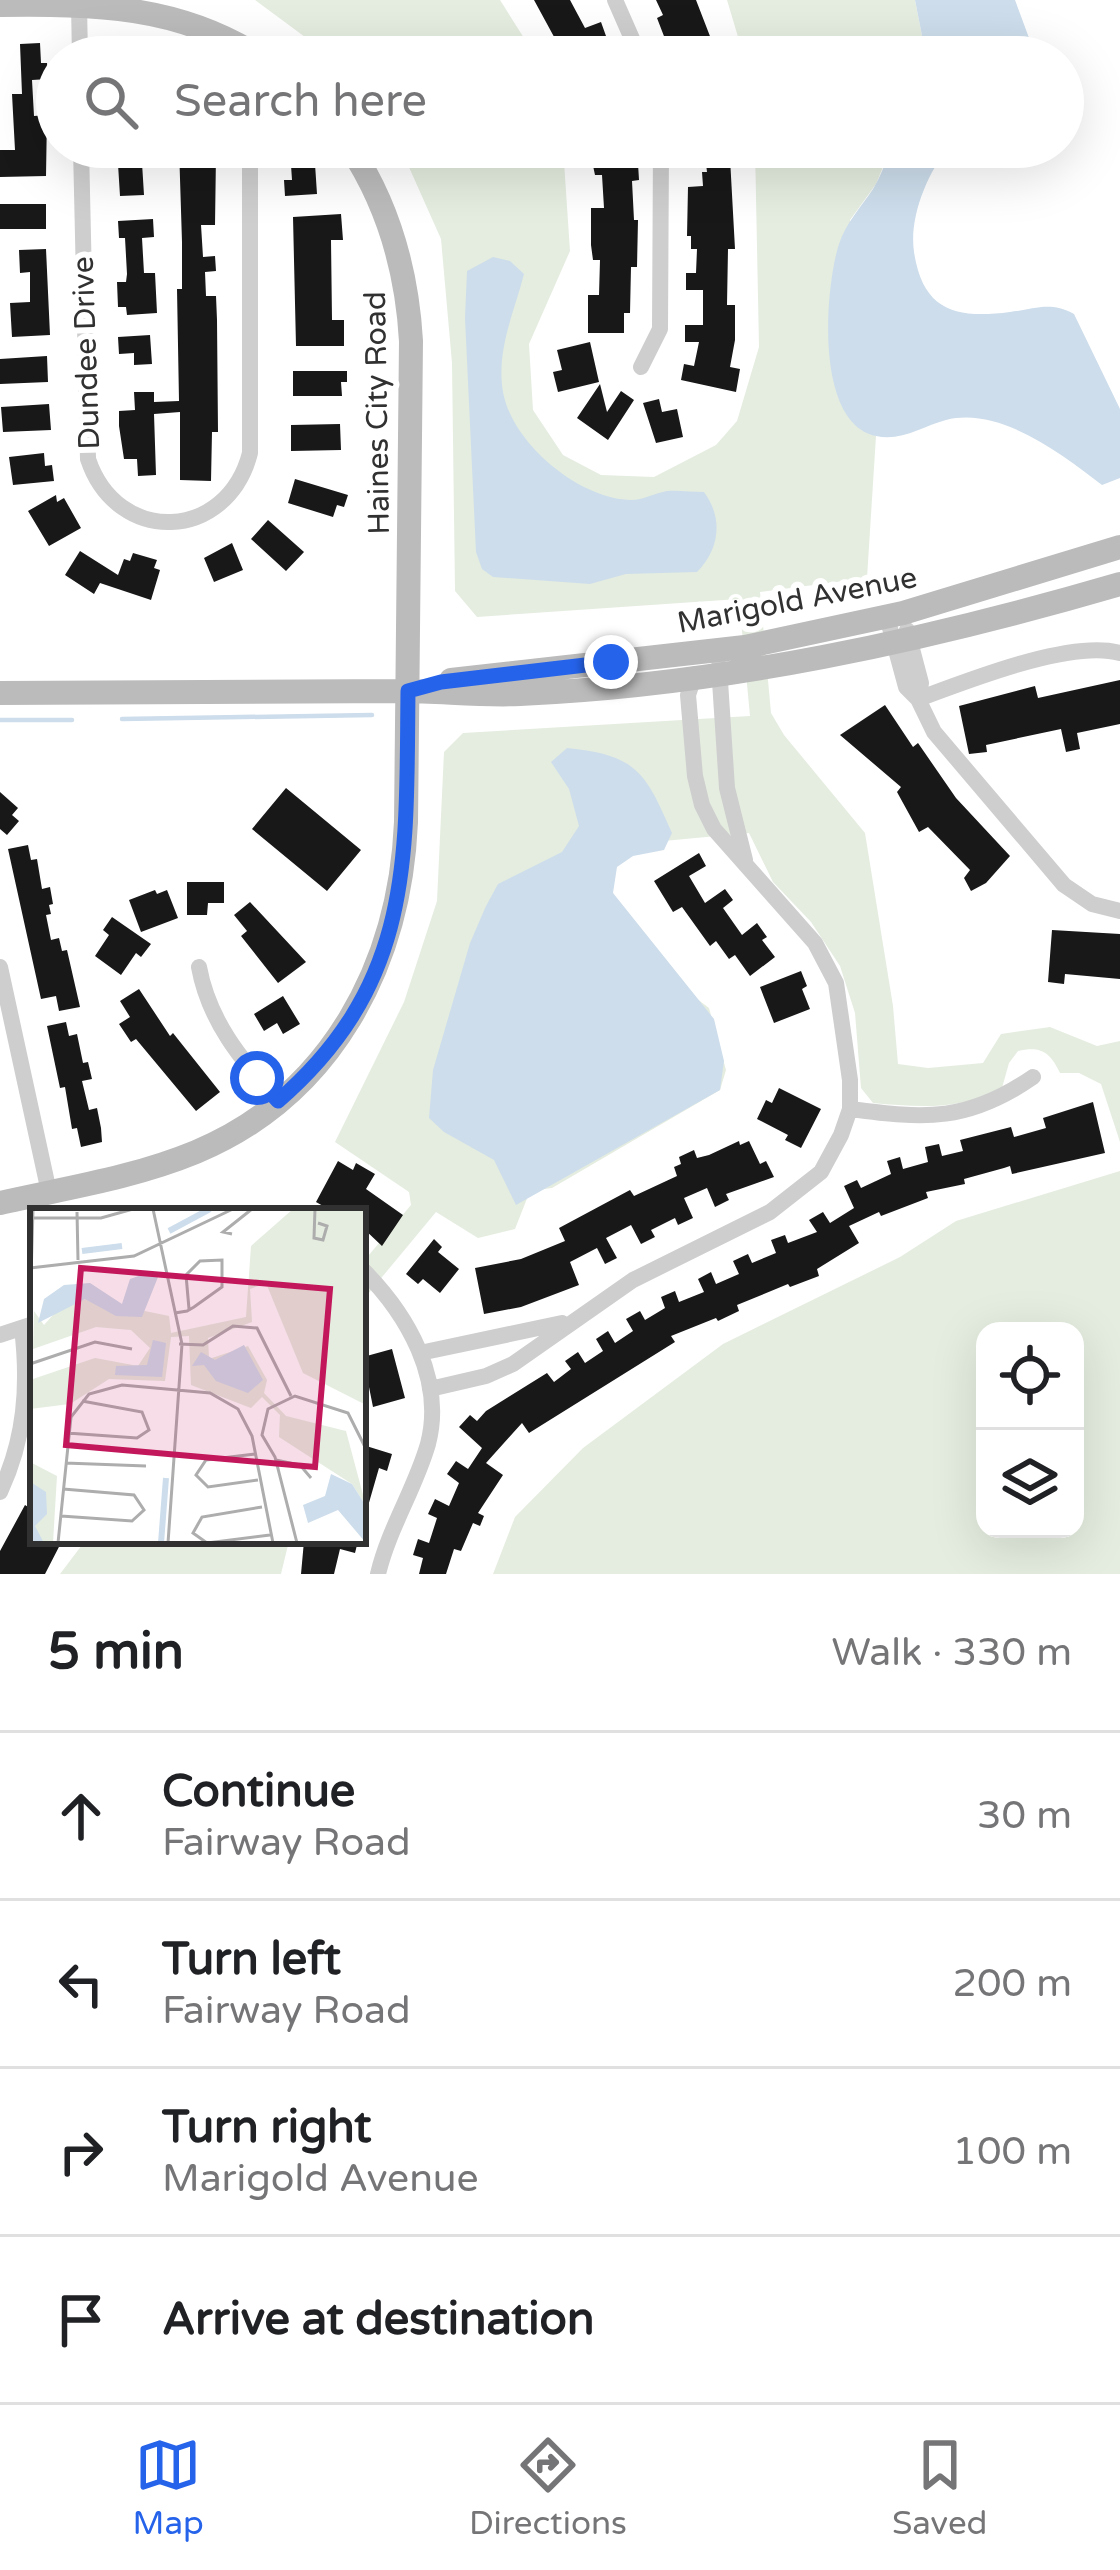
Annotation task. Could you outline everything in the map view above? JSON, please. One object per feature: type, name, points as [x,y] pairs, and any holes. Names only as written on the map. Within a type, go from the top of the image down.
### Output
[{"type":"street","points":[[615,0],[631,36]]},
{"type":"street","points":[[79,4],[80,36]]},
{"type":"street","points":[[0,5],[139,9],[223,36]]},
{"type":"street","name":"Dundee Drive","points":[[81,168],[88,459],[106,494],[125,510],[150,520],[176,522],[199,517],[225,499],[250,453],[250,168]]},
{"type":"street","name":"Haines City Road","points":[[0,1203],[140,1171],[195,1152],[245,1125],[320,1060],[351,1018],[390,933],[404,862],[412,375],[408,299],[386,215],[361,168]]},
{"type":"street","points":[[641,367],[659,329],[661,168]]},
{"type":"street","name":"Marigold Avenue","points":[[708,664],[895,615],[1120,547]]},
{"type":"street","name":"Marigold Avenue","points":[[0,694],[408,691],[441,682],[708,664],[901,641],[1120,584]]},
{"type":"street","points":[[895,615],[906,687],[918,699],[934,733],[1064,885],[1092,904],[1120,911]]},
{"type":"street","points":[[918,699],[1076,650],[1120,653]]},
{"type":"street","points":[[430,1389],[486,1376],[512,1364],[633,1280],[770,1212],[821,1172],[842,1135],[850,1109],[848,1046],[829,966],[714,829],[702,805],[694,776],[688,694],[708,664]]},
{"type":"street","points":[[708,664],[746,867]]},
{"type":"street","points":[[199,967],[218,1024],[278,1101]]},
{"type":"street","points":[[0,968],[50,1192]]},
{"type":"street","points":[[850,1109],[916,1118],[944,1115],[997,1102],[1034,1076]]},
{"type":"street","points":[[366,1274],[403,1317],[420,1353],[432,1412],[427,1448],[392,1526],[379,1574]]},
{"type":"street","points":[[420,1353],[569,1322]]},
{"type":"street","points":[[0,1335],[28,1326],[19,1441],[0,1492]]},
{"type":"shaded area","points":[[255,0],[500,0],[523,36],[304,36]]},
{"type":"shaded area","points":[[727,0],[915,0],[922,36],[738,36]]},
{"type":"shaded area","points":[[409,168],[564,168],[570,251],[529,344],[533,410],[563,455],[601,475],[654,477],[716,445],[737,421],[759,347],[755,168],[882,168],[850,220],[858,427],[876,436],[867,578],[760,592],[771,713],[865,833],[898,1064],[928,1068],[983,1063],[1001,1034],[1050,1027],[1097,1046],[1120,1041],[1120,1142],[1101,1084],[1079,1073],[1060,1073],[1048,1055],[1033,1049],[1018,1051],[1002,1088],[971,1101],[922,1106],[873,1103],[861,1088],[855,1013],[840,966],[811,922],[773,882],[749,833],[653,842],[616,853],[609,885],[628,923],[671,979],[709,1008],[726,1070],[720,1090],[552,1188],[530,1191],[515,1229],[478,1238],[436,1212],[366,1296],[366,1258],[411,1205],[409,1192],[335,1142],[404,1002],[437,901],[444,752],[463,733],[750,716],[739,599],[477,617],[455,591],[452,363],[441,239]]},
{"type":"shaded area","points":[[1120,1171],[1120,1574],[493,1574],[515,1517],[583,1448],[723,1344],[900,1257],[956,1221]]},
{"type":"shaded area","points":[[83,1544],[288,1544],[281,1574],[60,1574]]},
{"type":"water","points":[[915,0],[1015,0],[1028,36],[922,36]]},
{"type":"water","points":[[882,168],[935,168],[917,211],[913,239],[925,287],[945,307],[991,314],[1050,307],[1074,314],[1120,409],[1120,478],[1102,485],[1030,436],[988,420],[946,420],[885,437],[856,426],[842,407],[833,381],[830,290],[842,236]]},
{"type":"water","points":[[493,257],[510,261],[524,274],[507,332],[501,376],[519,430],[551,465],[590,490],[631,500],[667,491],[704,492],[714,513],[716,534],[697,572],[626,574],[590,584],[493,577],[482,569],[476,552],[465,318],[467,271]]},
{"type":"water","points":[[567,748],[623,762],[654,795],[672,833],[664,850],[633,856],[617,867],[613,893],[714,1019],[724,1061],[720,1090],[516,1205],[494,1160],[444,1132],[429,1118],[433,1070],[470,943],[498,884],[562,852],[579,826],[569,789],[551,762]]},
{"type":"building","points":[[534,0],[570,0],[585,28],[601,22],[606,36],[554,36]]},
{"type":"building","points":[[656,0],[696,0],[710,36],[664,36],[657,18],[663,15]]},
{"type":"building","points":[[36,43],[36,80],[32,80],[36,168],[46,168],[46,176],[0,177],[0,150],[15,150],[12,94],[22,94],[20,44]]},
{"type":"building","points":[[118,168],[142,168],[144,195],[120,196]]},
{"type":"building","points":[[180,168],[216,168],[215,225],[201,225],[203,257],[215,256],[216,271],[205,272],[206,296],[216,296],[217,320],[218,432],[212,432],[211,481],[180,480],[180,412],[154,414],[156,475],[138,476],[137,459],[124,459],[119,426],[119,411],[135,410],[134,392],[154,392],[154,402],[179,401],[177,289],[182,289]]},
{"type":"building","points":[[291,168],[315,168],[317,194],[285,196],[284,180],[292,180]]},
{"type":"building","points":[[594,168],[638,168],[639,180],[632,181],[634,220],[638,220],[637,267],[631,267],[630,313],[624,313],[624,333],[588,333],[588,295],[599,295],[600,260],[593,260],[591,208],[604,208],[602,175],[595,175]]},
{"type":"building","points":[[707,168],[731,168],[735,249],[728,249],[727,305],[735,305],[730,367],[740,369],[736,392],[681,380],[684,364],[694,366],[699,342],[685,342],[685,325],[703,325],[703,290],[686,290],[686,273],[696,273],[697,249],[691,249],[691,236],[687,236],[688,187],[703,186],[702,172]]},
{"type":"building","points":[[0,204],[46,204],[46,229],[0,229]]},
{"type":"building","points":[[341,214],[343,240],[331,240],[332,320],[344,320],[344,346],[296,346],[293,217]]},
{"type":"building","points":[[153,219],[154,237],[142,238],[144,273],[155,273],[157,313],[127,315],[126,307],[118,307],[117,282],[126,282],[127,274],[125,238],[119,238],[118,221]]},
{"type":"building","points":[[46,249],[50,335],[12,337],[10,303],[30,302],[30,272],[20,273],[19,250]]},
{"type":"building","points":[[150,335],[152,364],[134,365],[134,353],[119,354],[118,337]]},
{"type":"building","points":[[590,342],[599,382],[558,392],[553,372],[562,370],[557,350]]},
{"type":"building","points":[[47,356],[48,382],[0,384],[0,359]]},
{"type":"building","points":[[293,371],[347,371],[347,382],[341,382],[342,396],[293,396]]},
{"type":"building","points":[[600,384],[607,412],[621,391],[634,400],[608,440],[577,418]]},
{"type":"building","points":[[659,399],[662,412],[677,409],[683,437],[656,443],[643,403]]},
{"type":"building","points":[[49,404],[51,430],[3,432],[1,407]]},
{"type":"building","points":[[340,424],[341,450],[291,451],[291,425]]},
{"type":"building","points":[[44,453],[54,481],[13,485],[9,457]]},
{"type":"building","points":[[295,479],[348,495],[344,507],[337,505],[333,517],[288,503]]},
{"type":"building","points":[[56,495],[57,502],[64,498],[81,528],[49,546],[28,511]]},
{"type":"building","points":[[268,520],[304,552],[286,571],[251,539]]},
{"type":"building","points":[[232,543],[243,570],[214,582],[204,558]]},
{"type":"building","points":[[80,551],[118,575],[124,559],[130,561],[133,553],[157,560],[154,568],[160,570],[151,600],[100,583],[94,594],[65,575]]},
{"type":"building","points":[[1120,680],[1120,724],[1077,733],[1080,749],[1066,752],[1061,729],[986,745],[987,752],[969,754],[959,706],[1035,686],[1038,698]]},
{"type":"building","points":[[885,705],[913,747],[918,743],[956,798],[1010,856],[986,883],[971,891],[964,878],[970,870],[928,827],[919,832],[897,792],[901,787],[840,735]]},
{"type":"building","points":[[286,788],[361,850],[327,891],[252,829]]},
{"type":"building","points":[[0,792],[18,808],[12,815],[19,821],[7,835],[0,829]]},
{"type":"building","points":[[28,845],[31,860],[37,859],[42,889],[50,887],[53,904],[49,905],[51,914],[46,915],[51,940],[59,938],[62,951],[67,950],[80,1007],[59,1011],[56,996],[41,999],[8,849]]},
{"type":"building","points":[[699,853],[706,866],[689,876],[705,903],[725,889],[733,900],[723,908],[742,935],[757,923],[767,937],[762,940],[775,957],[750,976],[735,955],[729,959],[716,941],[710,946],[682,907],[673,912],[654,881]]},
{"type":"building","points":[[187,882],[224,882],[224,903],[208,903],[207,915],[187,915]]},
{"type":"building","points":[[155,890],[157,894],[167,890],[178,918],[141,932],[129,900]]},
{"type":"building","points":[[250,902],[306,962],[278,983],[241,936],[247,931],[234,915]]},
{"type":"building","points":[[112,917],[151,944],[141,957],[136,953],[121,975],[95,956],[109,935],[103,930]]},
{"type":"building","points":[[1052,930],[1120,934],[1120,979],[1065,974],[1064,984],[1048,982]]},
{"type":"building","points":[[801,971],[810,1009],[774,1023],[760,987]]},
{"type":"building","points":[[139,989],[170,1036],[173,1033],[220,1092],[196,1111],[119,1024],[130,1017],[120,1001]]},
{"type":"building","points":[[283,996],[300,1024],[283,1034],[277,1023],[264,1031],[254,1014]]},
{"type":"building","points":[[66,1022],[69,1036],[77,1034],[83,1063],[88,1062],[92,1079],[82,1081],[89,1110],[97,1108],[101,1128],[102,1142],[81,1147],[77,1128],[72,1129],[65,1087],[60,1088],[47,1026]]},
{"type":"building","points":[[779,1088],[821,1109],[801,1148],[785,1140],[788,1135],[757,1119],[766,1100],[772,1103]]},
{"type":"building","points":[[1093,1102],[1105,1153],[1012,1174],[1010,1166],[964,1179],[965,1184],[926,1192],[928,1198],[881,1216],[879,1212],[849,1226],[859,1243],[817,1269],[819,1276],[788,1284],[737,1305],[739,1311],[718,1321],[671,1336],[675,1342],[529,1433],[522,1423],[486,1463],[503,1475],[478,1513],[484,1516],[480,1526],[473,1523],[461,1551],[454,1549],[446,1574],[419,1574],[423,1558],[413,1555],[418,1539],[429,1543],[437,1518],[428,1514],[435,1499],[449,1506],[459,1483],[447,1474],[456,1461],[468,1469],[482,1448],[459,1427],[470,1415],[477,1421],[547,1373],[554,1382],[571,1369],[565,1361],[578,1352],[585,1363],[603,1351],[596,1339],[608,1331],[615,1343],[633,1331],[626,1319],[640,1311],[645,1320],[665,1308],[661,1297],[675,1291],[679,1302],[704,1292],[698,1279],[711,1272],[716,1284],[739,1274],[733,1261],[748,1254],[752,1263],[776,1253],[771,1240],[785,1235],[788,1243],[817,1232],[809,1220],[823,1212],[830,1223],[854,1208],[844,1186],[857,1180],[861,1188],[891,1174],[887,1161],[900,1157],[903,1169],[928,1162],[925,1147],[939,1144],[942,1156],[963,1151],[960,1140],[1011,1127],[1014,1137],[1046,1128],[1043,1118]]},
{"type":"building","points":[[739,1141],[740,1145],[749,1141],[760,1164],[766,1161],[774,1177],[726,1194],[729,1200],[715,1207],[707,1188],[684,1198],[693,1218],[678,1225],[675,1218],[651,1230],[655,1237],[641,1244],[631,1225],[606,1238],[617,1258],[605,1264],[597,1248],[570,1262],[579,1285],[521,1307],[484,1314],[475,1268],[521,1259],[565,1241],[559,1228],[630,1190],[634,1196],[677,1176],[674,1167],[681,1164],[679,1157],[694,1150],[697,1158],[709,1155]]},
{"type":"building","points":[[338,1161],[353,1170],[356,1163],[375,1174],[366,1189],[403,1215],[382,1246],[366,1231],[366,1208],[327,1208],[316,1202]]},
{"type":"building","points":[[434,1239],[442,1247],[438,1252],[459,1269],[440,1293],[423,1279],[418,1284],[406,1274]]},
{"type":"building","points":[[392,1349],[405,1398],[373,1407],[366,1356]]},
{"type":"building","points":[[366,1446],[392,1454],[387,1471],[379,1468],[366,1513]]},
{"type":"building","points":[[25,1505],[30,1508],[30,1544],[60,1544],[45,1574],[0,1574],[0,1551]]},
{"type":"building","points":[[304,1544],[357,1544],[355,1553],[340,1549],[334,1574],[301,1574]]},
{"type":"waterway","points":[[122,719],[372,715]]},
{"type":"waterway","points":[[0,720],[72,720]]},
{"type":"route","points":[[257,1078],[278,1101],[303,1078],[351,1018],[384,952],[403,874],[408,691],[441,682],[611,662]]}]
